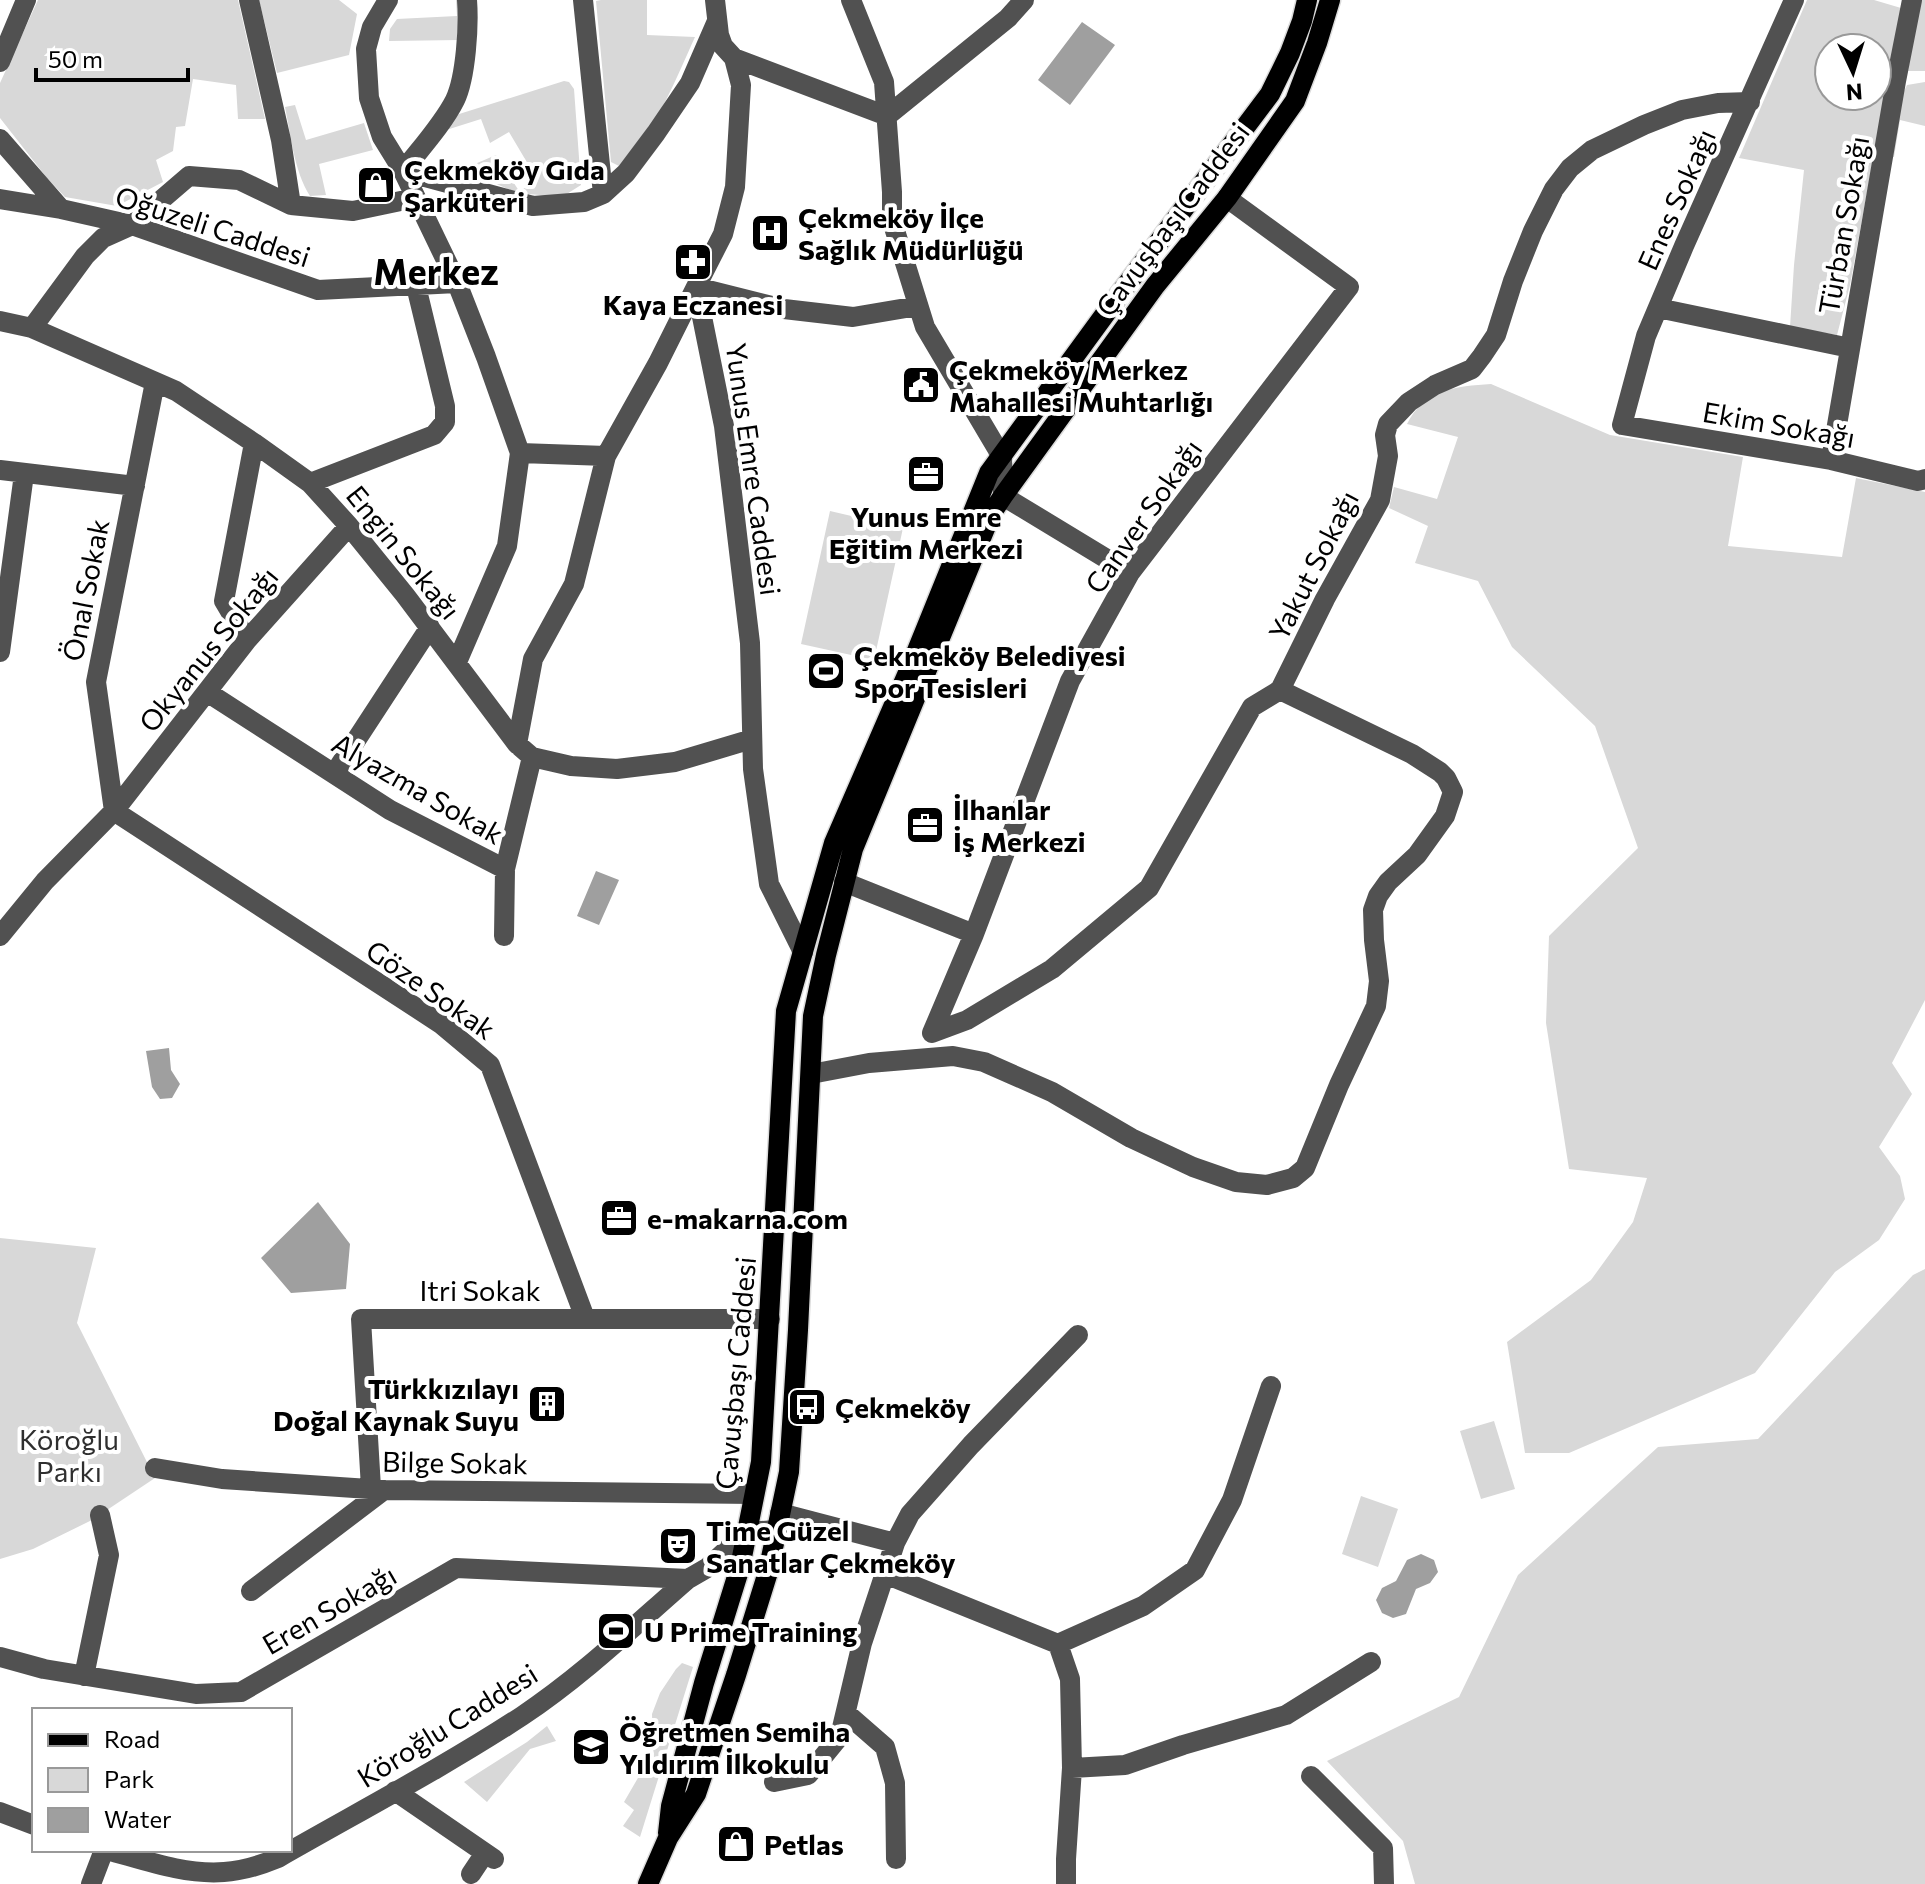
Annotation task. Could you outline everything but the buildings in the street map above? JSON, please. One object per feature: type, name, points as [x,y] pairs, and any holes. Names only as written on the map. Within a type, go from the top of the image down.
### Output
[{"type":"main road","name":"Çavuşbaşı Caddesi","points":[[668,1838],[671,1806],[704,1683],[740,1567],[761,1462],[786,1011],[834,843],[910,668],[989,473],[1270,94],[1290,53],[1307,0]]},
{"type":"main road","name":"Çavuşbaşı Caddesi","points":[[648,1884],[668,1838],[696,1794],[768,1572],[789,1472],[813,1016],[853,849],[991,514],[1155,286],[1227,198],[1295,101],[1330,0]]},
{"type":"main road","points":[[803,952],[824,961]]},
{"type":"street","points":[[0,62],[26,0]]},
{"type":"street","points":[[249,0],[281,140],[291,205]]},
{"type":"street","points":[[388,0],[372,27],[366,49],[369,98],[382,137],[403,171],[457,283],[520,453],[507,546],[457,662]]},
{"type":"street","points":[[403,171],[457,96],[465,54],[467,0]]},
{"type":"street","points":[[583,0],[603,194]]},
{"type":"street","points":[[715,0],[723,46],[734,58],[887,116]]},
{"type":"street","points":[[851,0],[884,82],[892,221],[918,306],[925,327],[1002,457],[1003,496],[1130,573]]},
{"type":"street","points":[[887,116],[1008,18],[1024,0]]},
{"type":"street","name":"Enes Sokağı","points":[[1622,425],[1646,336],[1794,0]]},
{"type":"street","name":"Türban Sokağı","points":[[1831,460],[1912,0]]},
{"type":"street","points":[[403,171],[533,206],[584,202],[603,194],[626,173],[690,83],[717,21]]},
{"type":"street","points":[[734,58],[741,85],[735,187],[723,234],[696,287],[784,309],[853,317],[918,306]]},
{"type":"street","name":"Yakut Sokağı","points":[[932,1033],[967,1020],[1052,969],[1149,888],[1252,707],[1280,690],[1325,599],[1380,500],[1388,456],[1385,435],[1388,424],[1409,402],[1435,385],[1472,369],[1482,356],[1496,335],[1533,231],[1554,189],[1570,168],[1592,150],[1682,110],[1718,103],[1750,102]]},
{"type":"street","points":[[0,139],[61,209]]},
{"type":"street","points":[[32,328],[85,256],[103,238],[132,225],[189,176],[239,180],[291,205],[353,211],[415,198]]},
{"type":"street","name":"Canver Sokağı","points":[[932,1033],[974,934],[1070,681],[1130,573],[1349,287],[1227,198]]},
{"type":"street","name":"Oğuzeli Caddesi","points":[[0,199],[132,225],[318,290],[457,283]]},
{"type":"street","points":[[310,483],[434,435],[445,422],[445,406],[416,286]]},
{"type":"street","name":"Alyazma Sokak","points":[[207,692],[390,810],[505,869],[525,751],[533,659],[574,584],[606,456],[696,287]]},
{"type":"street","name":"Yunus Emre Caddesi","points":[[696,287],[724,426],[750,643],[753,769],[769,884],[803,952]]},
{"type":"street","points":[[1658,308],[1850,348]]},
{"type":"street","name":"Engin Sokağı","points":[[0,321],[32,328],[176,391],[310,483],[349,526],[525,751]]},
{"type":"street","name":"Önal Sokak","points":[[114,811],[96,682],[155,382]]},
{"type":"street","name":"Ekim Sokağı","points":[[1622,425],[1831,460],[1918,481],[1925,479]]},
{"type":"street","points":[[247,640],[224,601],[254,443]]},
{"type":"street","points":[[520,453],[606,456]]},
{"type":"street","points":[[0,470],[135,486]]},
{"type":"street","points":[[0,652],[3,607],[24,474]]},
{"type":"street","name":"Okyanus Sokağı","points":[[0,936],[45,881],[114,811],[247,640],[349,526]]},
{"type":"street","points":[[334,774],[430,627]]},
{"type":"street","points":[[811,1074],[869,1063],[953,1056],[984,1062],[1052,1092],[1131,1138],[1193,1167],[1236,1182],[1267,1185],[1293,1178],[1305,1168],[1376,1006],[1379,981],[1373,910],[1378,896],[1388,882],[1417,855],[1445,816],[1453,792],[1440,772],[1412,754],[1280,690]]},
{"type":"street","points":[[525,751],[571,766],[617,769],[675,762],[752,739]]},
{"type":"street","name":"Göze Sokak","points":[[114,811],[441,1024],[490,1065],[585,1318]]},
{"type":"street","points":[[504,936],[505,869]]},
{"type":"street","points":[[844,882],[974,934]]},
{"type":"street","points":[[896,1061],[932,1033]]},
{"type":"street","name":"Itri Sokak","points":[[378,1489],[361,1319],[770,1319]]},
{"type":"street","points":[[774,1782],[808,1775],[840,1736],[862,1643],[895,1543],[910,1514],[971,1445],[1078,1335]]},
{"type":"street","points":[[885,1574],[1058,1644],[1143,1606],[1195,1570],[1232,1500],[1271,1386]]},
{"type":"street","name":"Bilge Sokak","points":[[155,1468],[222,1479],[378,1489],[754,1494]]},
{"type":"street","points":[[251,1591],[378,1489]]},
{"type":"street","points":[[84,1676],[109,1555],[100,1515]]},
{"type":"street","points":[[746,1532],[778,1522],[895,1543]]},
{"type":"street","name":"Köroğlu Caddesi","points":[[292,1850],[524,1715],[575,1677],[746,1532]]},
{"type":"street","name":"Eren Sokağı","points":[[0,1657],[44,1669],[196,1694],[241,1692],[456,1568],[688,1579]]},
{"type":"street","points":[[1058,1644],[1070,1679],[1072,1768],[1066,1884]]},
{"type":"street","points":[[1072,1768],[1125,1765],[1286,1715],[1371,1662]]},
{"type":"street","points":[[846,1713],[885,1747],[895,1783],[896,1859]]},
{"type":"street","points":[[1311,1776],[1383,1848],[1384,1884]]},
{"type":"street","points":[[395,1791],[489,1856],[471,1874]]},
{"type":"street","points":[[0,1812],[32,1824]]},
{"type":"street","points":[[91,1884],[104,1852]]},
{"type":"street","name":"Köroğlu Caddesi","points":[[113,1852],[190,1871],[252,1875],[288,1852]]},
{"type":"green space","points":[[38,0],[238,0],[265,119],[238,119],[236,85],[193,79],[185,126],[176,127],[173,151],[156,160],[163,182],[117,206],[65,197],[0,118],[0,83]]},
{"type":"green space","points":[[259,0],[339,0],[357,14],[349,55],[277,73]]},
{"type":"green space","points":[[456,0],[459,0],[459,40],[389,41],[390,29],[397,19],[457,16]]},
{"type":"green space","points":[[647,0],[647,35],[695,37],[653,124],[631,155],[619,166],[611,162],[596,1]]},
{"type":"green space","points":[[1807,0],[1874,0],[1901,8],[1893,51],[1893,32],[1813,32],[1813,112],[1882,112],[1850,285],[1837,335],[1790,327],[1804,170],[1739,158]]},
{"type":"green space","points":[[1919,0],[1925,0],[1925,71],[1908,71]]},
{"type":"green space","points":[[564,81],[574,89],[581,185],[562,197],[517,193],[463,169],[496,155],[519,191],[538,181],[509,132],[490,143],[481,119],[443,131],[456,115]]},
{"type":"green space","points":[[1925,82],[1925,126],[1900,120],[1894,157],[1889,157],[1900,99],[1907,85]]},
{"type":"green space","points":[[295,105],[306,140],[364,123],[373,150],[319,164],[326,195],[310,196],[300,176],[285,107]]},
{"type":"green space","points":[[1491,384],[1610,435],[1743,457],[1728,546],[1842,557],[1856,478],[1925,492],[1925,1000],[1892,1063],[1912,1094],[1879,1147],[1900,1176],[1905,1199],[1879,1240],[1835,1272],[1755,1373],[1569,1453],[1525,1453],[1507,1342],[1591,1280],[1633,1222],[1647,1178],[1569,1169],[1546,1023],[1549,936],[1638,848],[1595,726],[1512,647],[1478,581],[1415,563],[1428,526],[1389,508],[1394,487],[1437,499],[1458,437],[1407,424],[1414,413],[1442,392]]},
{"type":"green space","points":[[830,511],[903,528],[874,660],[801,644]]},
{"type":"green space","name":"Köroğlu Parkı","points":[[0,1238],[96,1248],[77,1323],[155,1478],[92,1520],[33,1549],[0,1559]]},
{"type":"green space","points":[[1925,1269],[1925,1884],[1415,1884],[1403,1841],[1327,1761],[1459,1697],[1518,1575],[1658,1447],[1758,1439],[1913,1275]]},
{"type":"green space","points":[[1494,1421],[1515,1489],[1481,1499],[1460,1431]]},
{"type":"green space","points":[[1361,1496],[1398,1509],[1378,1567],[1342,1554]]},
{"type":"green space","points":[[682,1663],[693,1667],[640,1837],[623,1826],[634,1810],[624,1802],[653,1752],[652,1714],[660,1693]]},
{"type":"green space","points":[[547,1726],[556,1741],[530,1749],[487,1802],[464,1782],[527,1742]]},
{"type":"water","points":[[1082,22],[1115,45],[1070,105],[1038,80]]},
{"type":"water","points":[[596,871],[619,880],[599,925],[577,916]]},
{"type":"water","points":[[169,1048],[171,1070],[180,1084],[172,1098],[160,1099],[152,1087],[146,1051]]},
{"type":"water","points":[[318,1202],[350,1244],[346,1289],[291,1293],[261,1258]]},
{"type":"water","points":[[1421,1554],[1434,1560],[1438,1572],[1430,1583],[1416,1589],[1406,1614],[1393,1618],[1382,1613],[1376,1600],[1382,1588],[1396,1581],[1407,1560]]},
{"type":"place","name":"Çekmeköy Gıda Şarküteri","points":[[376,185]]},
{"type":"place","name":"Çekmeköy İlçe Sağlık Müdürlüğü","points":[[770,233]]},
{"type":"place","name":"Kaya Eczanesi","points":[[693,262]]},
{"type":"place","name":"Çekmeköy Merkez Mahallesi Muhtarlığı","points":[[921,385]]},
{"type":"place","name":"Yunus Emre Eğitim Merkezi","points":[[926,474]]},
{"type":"place","name":"Çekmeköy Belediyesi Spor Tesisleri","points":[[826,671]]},
{"type":"place","name":"İlhanlar İş Merkezi","points":[[925,825]]},
{"type":"place","name":"e-makarna.com","points":[[619,1218]]},
{"type":"place","name":"Türkkızılayı Doğal Kaynak Suyu","points":[[547,1404]]},
{"type":"place","name":"Çekmeköy","points":[[807,1407]]},
{"type":"place","name":"Time Güzel Sanatlar Çekmeköy","points":[[678,1546]]},
{"type":"place","name":"U Prime Training","points":[[616,1631]]},
{"type":"place","name":"Öğretmen Semiha Yıldırım İlkokulu","points":[[591,1747]]},
{"type":"place","name":"Petlas","points":[[736,1844]]},
{"type":"district","name":"Merkez","points":[[436,270]]}]
